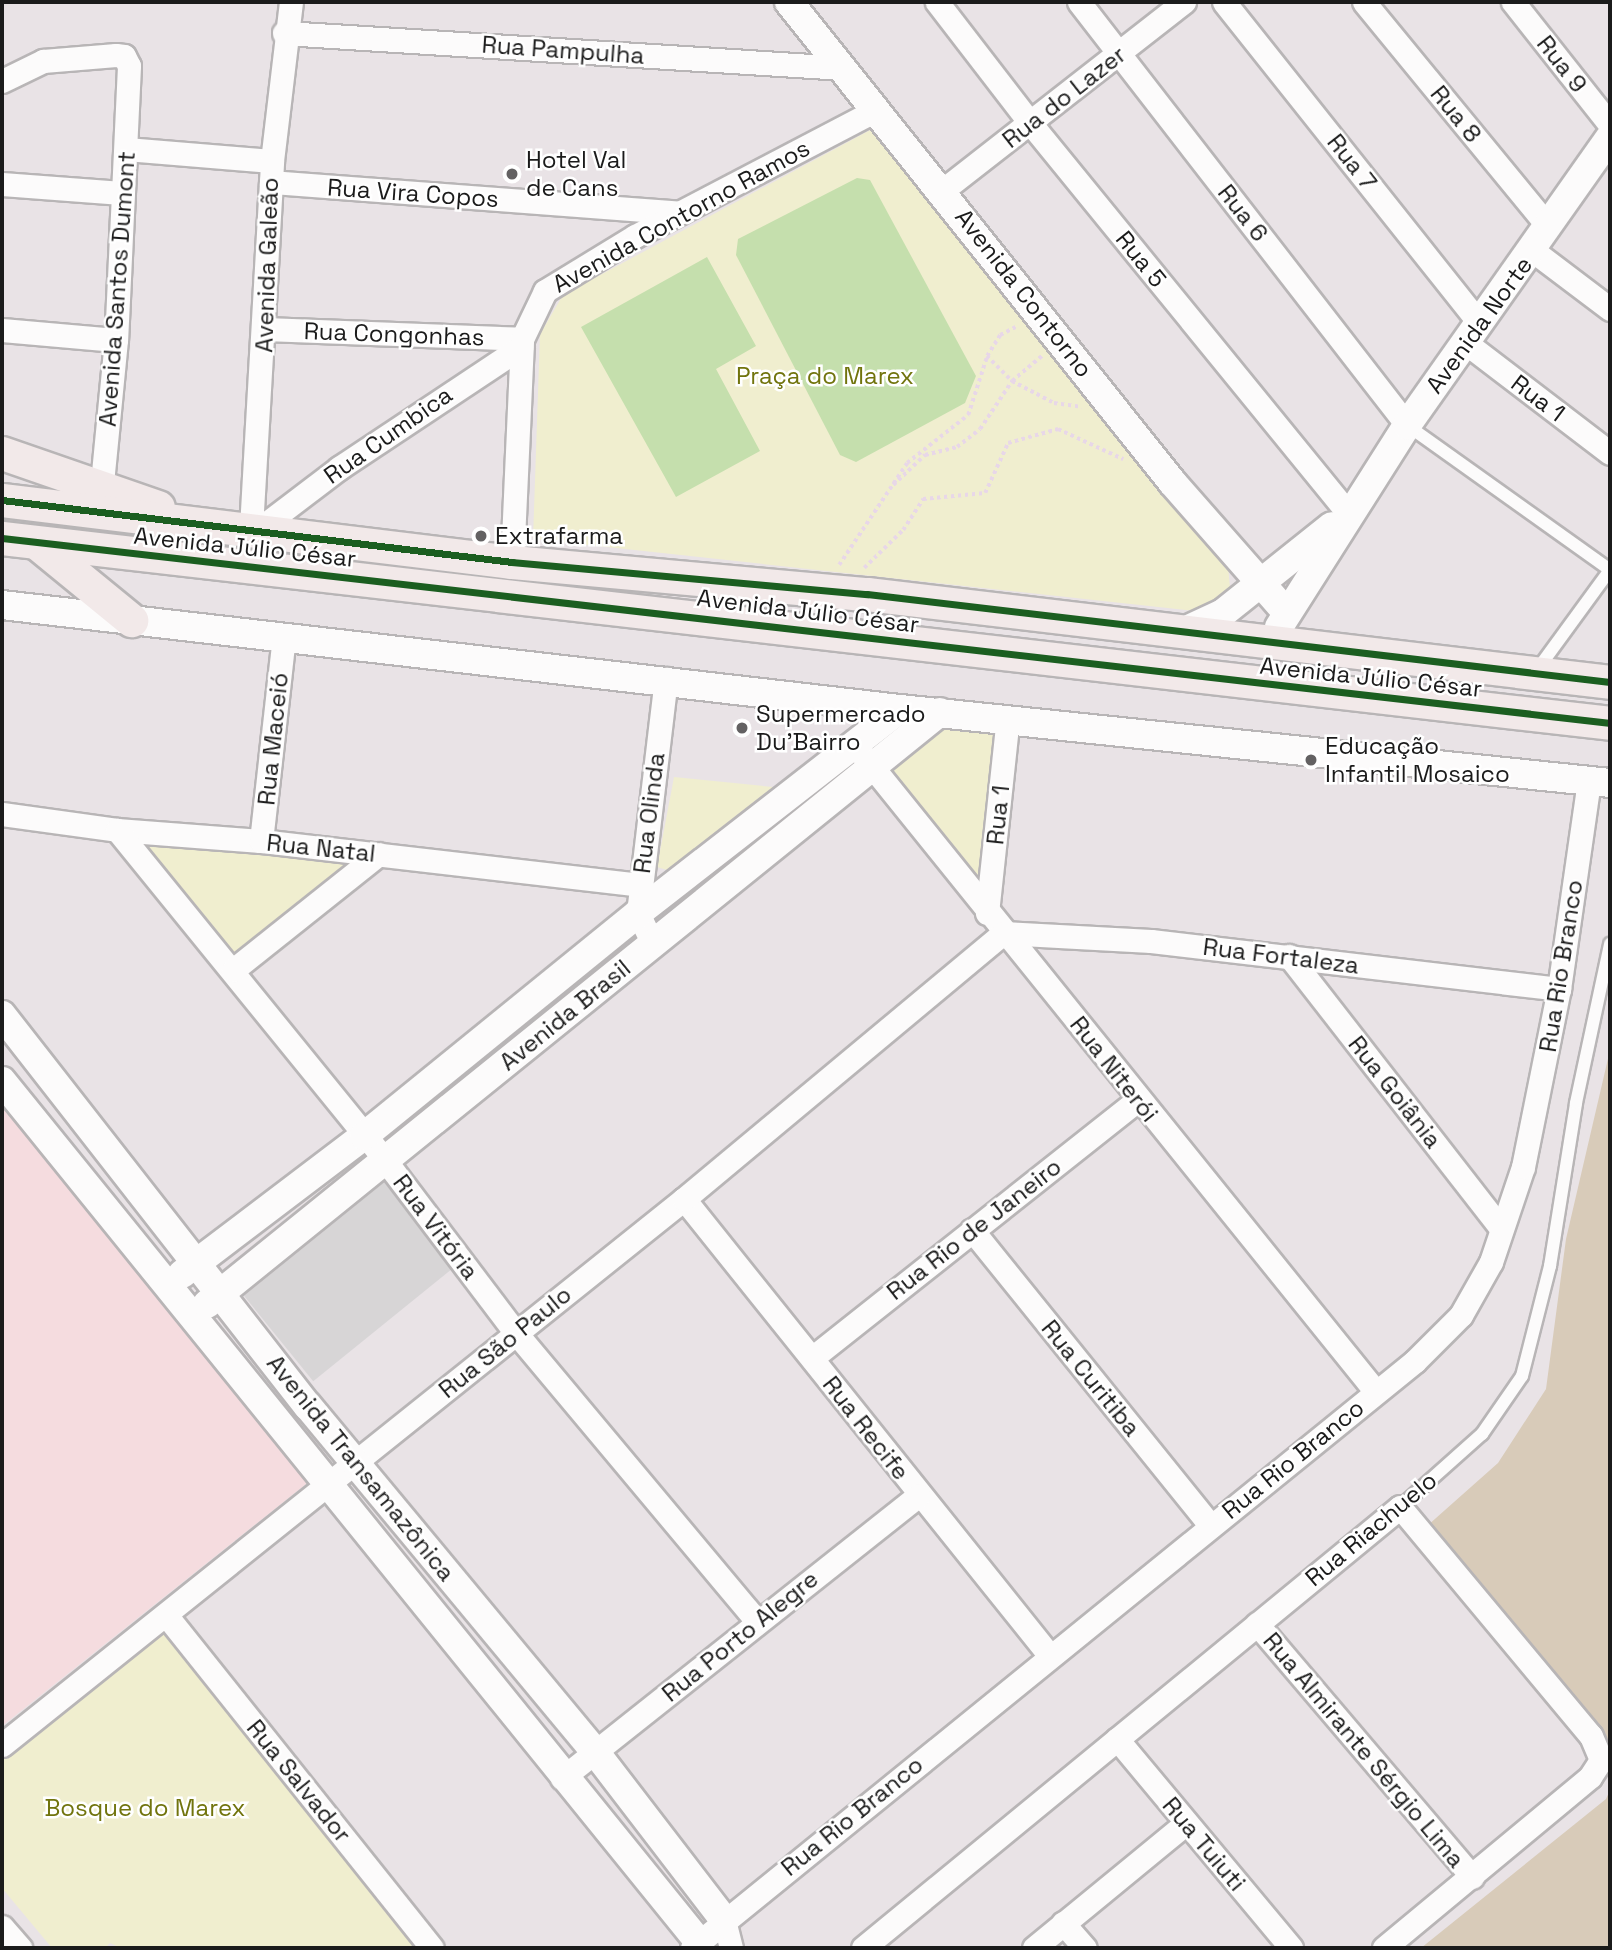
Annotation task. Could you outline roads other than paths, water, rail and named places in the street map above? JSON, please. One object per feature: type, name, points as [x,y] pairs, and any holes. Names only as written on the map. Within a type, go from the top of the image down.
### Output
[{"type":"main road","points":[[2,453],[102,484],[200,523]]},
{"type":"main road","name":"Avenida Júlio César","points":[[2,500],[512,562],[832,591],[1178,634],[1270,642],[1610,682]]},
{"type":"main road","name":"Avenida Júlio César","points":[[2,538],[1610,723]]},
{"type":"main road","points":[[37,543],[131,620]]},
{"type":"street","name":"Avenida Galeão","points":[[256,529],[271,171],[284,33],[291,2]]},
{"type":"street","name":"Avenida Contorno","points":[[789,2],[943,190],[1118,413],[1224,542],[1287,613]]},
{"type":"street","name":"Rua 5","points":[[937,2],[1031,124],[1348,513]]},
{"type":"street","name":"Rua 6","points":[[1079,2],[1407,425]]},
{"type":"street","name":"Rua do Lazer","points":[[943,190],[1184,2]]},
{"type":"street","name":"Rua 7","points":[[1224,2],[1473,333]]},
{"type":"street","name":"Rua 8","points":[[1364,2],[1548,226]]},
{"type":"street","name":"Rua 9","points":[[1513,2],[1610,125]]},
{"type":"street","name":"Rua Pampulha","points":[[284,33],[843,68]]},
{"type":"street","name":"Avenida Santos Dumont","points":[[2,81],[43,61],[116,55],[127,60],[130,93],[122,193],[116,340],[102,484]]},
{"type":"street","name":"Avenida Contorno Ramos","points":[[512,562],[522,343],[531,312],[554,283],[876,110]]},
{"type":"street","name":"Rua Vira Copos","points":[[126,149],[271,171],[681,213]]},
{"type":"street","name":"Avenida Norte","points":[[1270,642],[1348,513],[1407,425],[1548,226],[1606,152]]},
{"type":"street","points":[[2,184],[122,193]]},
{"type":"street","points":[[1532,250],[1610,309]]},
{"type":"street","name":"Rua Congonhas","points":[[265,329],[522,343]]},
{"type":"street","points":[[2,330],[116,340]]},
{"type":"street","name":"Rua 1","points":[[1473,333],[1610,453]]},
{"type":"street","name":"Rua Cumbica","points":[[256,529],[349,460],[522,343]]},
{"type":"street","points":[[1178,634],[1223,613],[1348,513]]},
{"type":"street","points":[[1224,542],[1256,552],[1298,553]]},
{"type":"street","points":[[2,605],[666,679],[900,709],[1008,718],[1600,782]]},
{"type":"street","name":"Rua Maceió","points":[[261,841],[284,637]]},
{"type":"street","name":"Rua Olinda","points":[[638,899],[666,679]]},
{"type":"street","name":"Avenida Brasil","points":[[166,1286],[364,1136],[638,899],[900,709]]},
{"type":"street","name":"Avenida Brasil","points":[[191,1317],[940,712]]},
{"type":"street","name":"Rua 1","points":[[987,913],[1008,718]]},
{"type":"street","name":"Rua Niterói","points":[[854,744],[1137,1100],[1376,1392]]},
{"type":"street","name":"Rua Rio Branco","points":[[700,1946],[724,1920],[1443,1337],[1461,1315],[1491,1262],[1500,1227],[1523,1167],[1600,782]]},
{"type":"street","name":"Rua Natal","points":[[2,814],[117,830],[261,841],[379,855],[638,899]]},
{"type":"street","name":"Rua Vitória","points":[[117,830],[385,1160],[516,1332],[757,1621]]},
{"type":"street","points":[[233,970],[379,855]]},
{"type":"street","points":[[638,899],[653,944]]},
{"type":"street","name":"Rua Fortaleza","points":[[1003,933],[1051,932],[1559,989]]},
{"type":"street","name":"Rua São Paulo","points":[[2,1745],[684,1199],[1003,933]]},
{"type":"street","name":"Rua Goiânia","points":[[1289,957],[1500,1227]]},
{"type":"street","name":"Avenida Transamazônica","points":[[2,1015],[356,1464],[596,1753],[724,1920]]},
{"type":"street","name":"Avenida Transamazônica","points":[[2,1081],[700,1946]]},
{"type":"street","name":"Rua Rio de Janeiro","points":[[812,1358],[1137,1100]]},
{"type":"street","name":"Rua Recife","points":[[684,1199],[812,1358],[918,1496],[1050,1656]]},
{"type":"street","name":"Rua Curitiba","points":[[972,1230],[1211,1526]]},
{"type":"street","name":"Rua Porto Alegre","points":[[562,1778],[918,1496]]},
{"type":"street","points":[[1384,1948],[1590,1777],[1601,1753],[1558,1695],[1400,1507]]},
{"type":"street","name":"Rua Riachuelo","points":[[863,1948],[1400,1507]]},
{"type":"street","name":"Rua Salvador","points":[[166,1615],[432,1948]]},
{"type":"street","name":"Rua Almirante Sérgio Lima","points":[[1257,1624],[1472,1877]]},
{"type":"street","name":"Rua Tuiuti","points":[[1117,1739],[1291,1948]]},
{"type":"street","points":[[1034,1948],[1186,1823]]},
{"type":"street","points":[[724,1920],[731,1948]]},
{"type":"street","points":[[1063,1923],[1085,1948]]},
{"type":"street","points":[[2,1927],[20,1948]]},
{"type":"lane","points":[[1407,425],[1610,570],[1534,674]]},
{"type":"lane","name":"Rua Riachuelo","points":[[1400,1507],[1482,1434],[1522,1376],[1550,1266],[1576,1103],[1610,944]]},
{"type":"place","name":"Hotel Val de Cans","points":[[512,174]]},
{"type":"place","name":"Extrafarma","points":[[481,536]]},
{"type":"place","name":"Supermercado Du'Bairro","points":[[742,728]]},
{"type":"place","name":"Educação Infantil Mosaico","points":[[1311,760]]},
{"type":"park label","name":"Praça do Marex","points":[[825,376]]},
{"type":"park label","name":"Bosque do Marex","points":[[145,1808]]}]
